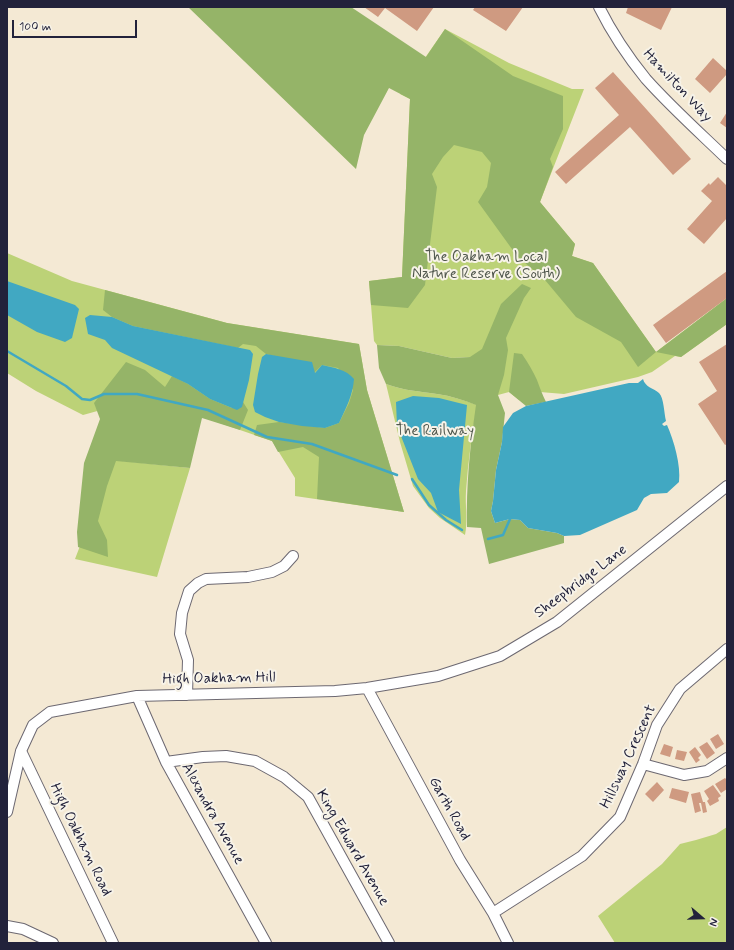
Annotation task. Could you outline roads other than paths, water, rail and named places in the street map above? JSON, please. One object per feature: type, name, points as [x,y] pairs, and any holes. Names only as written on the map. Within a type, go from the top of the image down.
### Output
[{"type":"street","name":"Hamilton Way","points":[[599,7],[626,53],[646,79],[727,159]]},
{"type":"street","name":"Sheepbridge Lane","points":[[438,676],[500,656],[557,622],[727,486]]},
{"type":"street","points":[[187,695],[188,660],[180,634],[182,613],[189,591],[198,583],[206,579],[248,577],[272,572],[284,566],[293,556]]},
{"type":"street","name":"Hillsway Crescent","points":[[493,913],[582,856],[620,817],[643,764],[657,725],[680,689],[727,649]]},
{"type":"street","name":"High Oakham Hill","points":[[7,812],[21,751],[33,725],[50,712],[137,696],[335,691],[367,688],[438,676]]},
{"type":"street","name":"Garth Road","points":[[367,688],[460,860],[493,913],[508,943]]},
{"type":"street","name":"Alexandra Avenue","points":[[137,696],[166,762],[266,943]]},
{"type":"street","name":"High Oakham Road","points":[[21,751],[113,943]]},
{"type":"street","name":"King Edward Avenue","points":[[166,762],[203,757],[226,756],[255,761],[284,777],[308,797],[389,943]]},
{"type":"street","points":[[643,764],[684,775],[707,771],[727,758]]},
{"type":"street","points":[[7,926],[23,929],[53,943]]},
{"type":"water","points":[[7,281],[75,305],[79,309],[72,338],[65,342],[37,332],[7,315]]},
{"type":"water","points":[[90,315],[112,317],[133,326],[250,350],[253,354],[249,380],[242,407],[237,410],[210,399],[188,384],[112,348],[105,340],[88,334],[85,318]]},
{"type":"water","points":[[266,354],[312,362],[315,373],[322,365],[340,369],[351,376],[354,379],[352,391],[339,423],[325,428],[302,426],[279,422],[255,412],[253,405],[258,374],[262,357]]},
{"type":"water","points":[[643,379],[647,386],[661,395],[666,421],[662,424],[664,426],[667,425],[672,438],[678,461],[679,482],[667,493],[651,494],[644,498],[637,510],[580,535],[564,536],[557,533],[528,528],[520,520],[510,519],[495,523],[491,511],[503,427],[513,413],[526,406],[629,383],[638,383]]},
{"type":"water","name":"The Railway","points":[[413,396],[439,398],[467,405],[459,490],[461,524],[438,512],[431,493],[418,479],[397,426],[396,402]]},
{"type":"waterway","points":[[7,351],[66,386],[82,399],[90,400],[104,394],[137,394],[208,410],[267,437],[312,444],[397,475]]},
{"type":"waterway","points":[[412,479],[429,505],[446,520],[462,530]]},
{"type":"waterway","points":[[488,539],[503,535],[510,519]]},
{"type":"park label","name":"The Oakham Local Nature Reserve (South)","points":[[486,266]]}]
